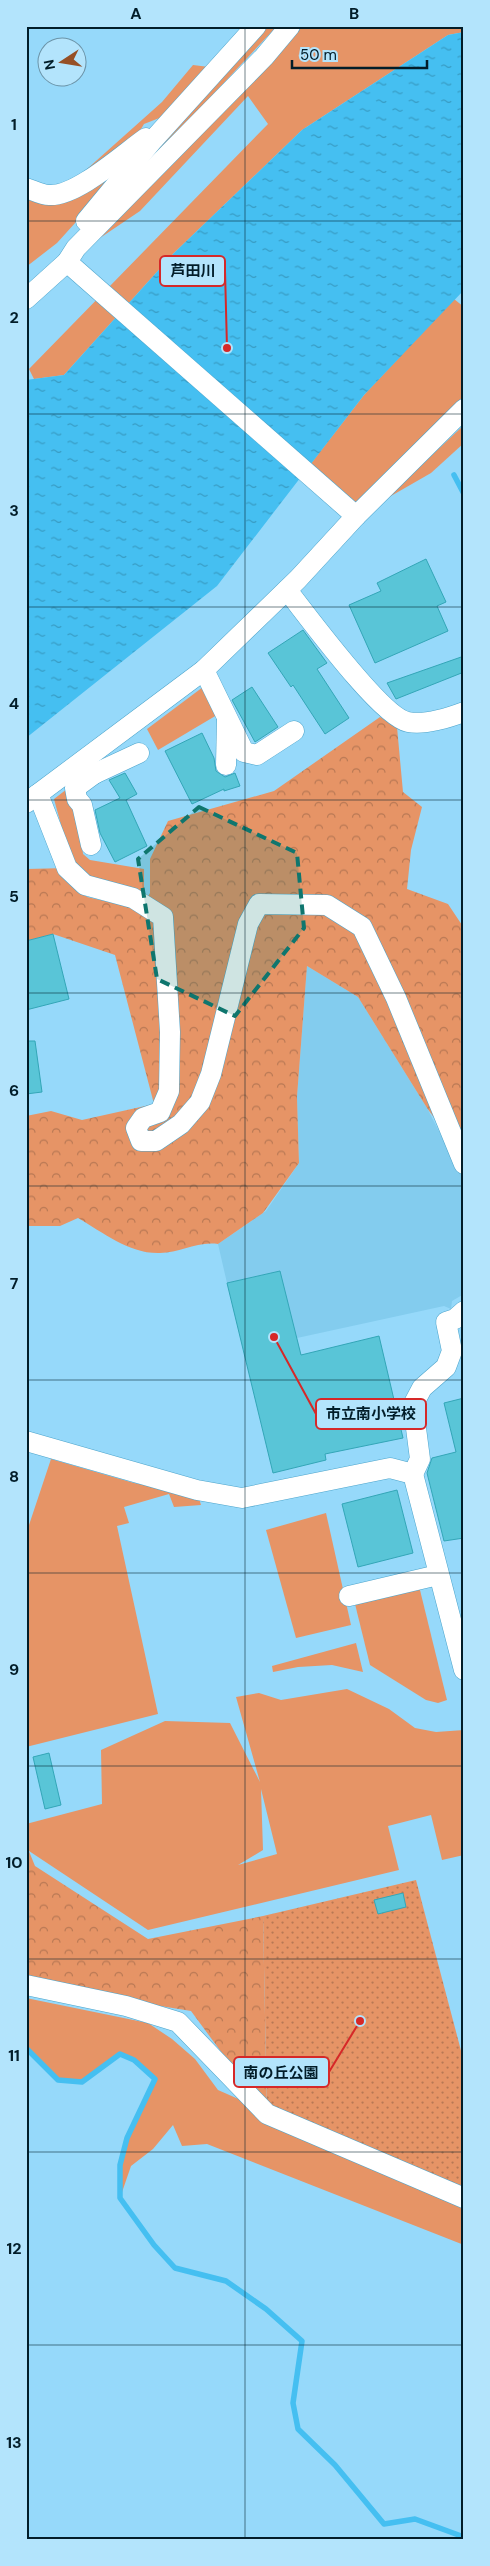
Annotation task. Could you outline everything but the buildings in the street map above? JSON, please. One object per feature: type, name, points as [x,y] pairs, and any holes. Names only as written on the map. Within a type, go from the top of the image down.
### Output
[{"type":"street","points":[[256,26],[153,140],[68,242],[73,266],[351,512]]},
{"type":"street","points":[[26,299],[73,266],[76,248],[264,57],[290,26]]},
{"type":"street","points":[[26,188],[47,196],[56,195],[78,186],[148,136],[153,140]]},
{"type":"street","points":[[26,280],[34,274],[73,266]]},
{"type":"street","points":[[462,409],[351,512],[287,590],[204,670],[88,767],[32,798],[67,868],[85,886],[133,898],[163,916],[170,1032],[169,1091],[160,1112],[143,1118],[136,1128],[141,1141],[156,1140],[180,1124],[200,1102],[211,1074],[248,924],[259,904],[327,905],[362,927],[396,998],[464,1164]]},
{"type":"street","points":[[287,590],[387,709],[408,722],[425,722],[464,712]]},
{"type":"street","points":[[204,670],[244,752],[257,755],[294,731]]},
{"type":"street","points":[[226,765],[228,718]]},
{"type":"street","points":[[91,845],[91,803],[76,799],[75,788],[88,767],[139,753]]},
{"type":"street","points":[[464,1311],[455,1319],[446,1322],[452,1352],[446,1368],[422,1388],[412,1405],[420,1459],[413,1474],[464,1670]]},
{"type":"street","points":[[26,1441],[197,1490],[242,1498],[390,1468],[413,1474]]},
{"type":"street","points":[[349,1596],[438,1576]]},
{"type":"street","points":[[26,1985],[126,2006],[178,2022],[268,2114],[464,2198]]},
{"type":"highlighted area","points":[[199,807],[297,853],[304,928],[235,1016],[157,979],[138,859]]},
{"type":"shaded area","points":[[307,966],[358,997],[427,1108],[464,1180],[464,1294],[452,1301],[451,1309],[444,1306],[297,1338],[280,1271],[227,1283],[218,1244],[266,1211],[299,1163],[297,1097]]},
{"type":"green space","points":[[262,26],[277,26],[77,240]]},
{"type":"green space","points":[[300,26],[464,26],[464,32],[448,35],[302,130],[174,253],[64,375],[34,379],[29,369],[268,124],[248,96],[140,211],[100,238],[260,75]]},
{"type":"green space","points":[[193,65],[209,67],[172,113],[144,124],[126,144],[87,169],[162,102]]},
{"type":"green space","points":[[141,150],[57,243],[26,267],[26,195],[42,201]]},
{"type":"green space","points":[[454,299],[464,307],[464,401],[356,506],[306,470],[364,395]]},
{"type":"green space","points":[[464,425],[464,443],[431,473],[384,500]]},
{"type":"green space","points":[[203,687],[217,715],[158,750],[147,729]]},
{"type":"green space","points":[[380,717],[397,727],[403,792],[422,807],[411,850],[407,889],[448,904],[464,928],[464,1159],[427,1108],[358,997],[307,966],[297,1097],[299,1163],[263,1213],[218,1244],[203,1244],[160,1253],[138,1250],[117,1242],[78,1218],[60,1226],[26,1226],[26,1116],[51,1111],[82,1120],[154,1104],[115,955],[53,934],[26,941],[26,869],[67,868],[87,897],[141,909],[150,893],[150,859],[168,821],[274,791]]},
{"type":"green space","points":[[67,789],[79,817],[83,854],[90,860],[144,869],[144,897],[85,879],[67,847],[54,799]]},
{"type":"green space","points":[[51,1459],[134,1483],[198,1495],[201,1505],[174,1507],[169,1494],[124,1507],[129,1523],[117,1526],[158,1714],[26,1747],[26,1525],[29,1525]]},
{"type":"green space","points":[[326,1513],[351,1625],[296,1638],[266,1530]]},
{"type":"green space","points":[[419,1586],[447,1700],[438,1703],[426,1700],[370,1665],[355,1604]]},
{"type":"green space","points":[[356,1643],[363,1672],[332,1665],[298,1667],[273,1672],[272,1666]]},
{"type":"green space","points":[[347,1689],[389,1709],[415,1728],[436,1732],[464,1730],[464,1761],[461,1762],[464,1774],[464,1855],[442,1860],[431,1815],[388,1826],[399,1870],[148,1930],[29,1851],[26,1844],[26,1824],[102,1804],[101,1750],[165,1721],[230,1723],[260,1782],[236,1697],[259,1693],[281,1700]],"holes":[[[261,1789],[277,1854],[238,1865],[263,1850]]]},
{"type":"green space","points":[[26,1844],[35,1866],[148,1939],[263,1916],[267,2114],[191,2011],[26,1984]]},
{"type":"green space","points":[[416,1880],[464,2062],[464,2198],[267,2114],[263,1916]]},
{"type":"green space","points":[[26,1998],[148,2023],[172,2039],[195,2059],[218,2090],[464,2198],[464,2245],[207,2144],[182,2146],[173,2125],[153,2149],[131,2166],[120,2198],[120,2165],[127,2138],[155,2079],[134,2060],[120,2054],[82,2082],[58,2080],[26,2048]]},
{"type":"water","points":[[464,32],[464,290],[364,395],[217,586],[26,738],[26,380],[64,375],[174,253],[302,130],[448,35]]},
{"type":"waterway","points":[[454,475],[464,494]]},
{"type":"waterway","points":[[26,2048],[58,2080],[82,2082],[120,2054],[134,2060],[155,2079],[127,2138],[120,2165],[120,2198],[154,2245],[175,2268],[226,2281],[266,2309],[302,2341],[293,2403],[298,2429],[335,2465],[384,2524],[415,2519],[464,2537]]},
{"type":"place","name":"芦田川","points":[[227,348]]},
{"type":"place","name":"市立南小学校","points":[[274,1337]]},
{"type":"place","name":"南の丘公園","points":[[360,2021]]}]
